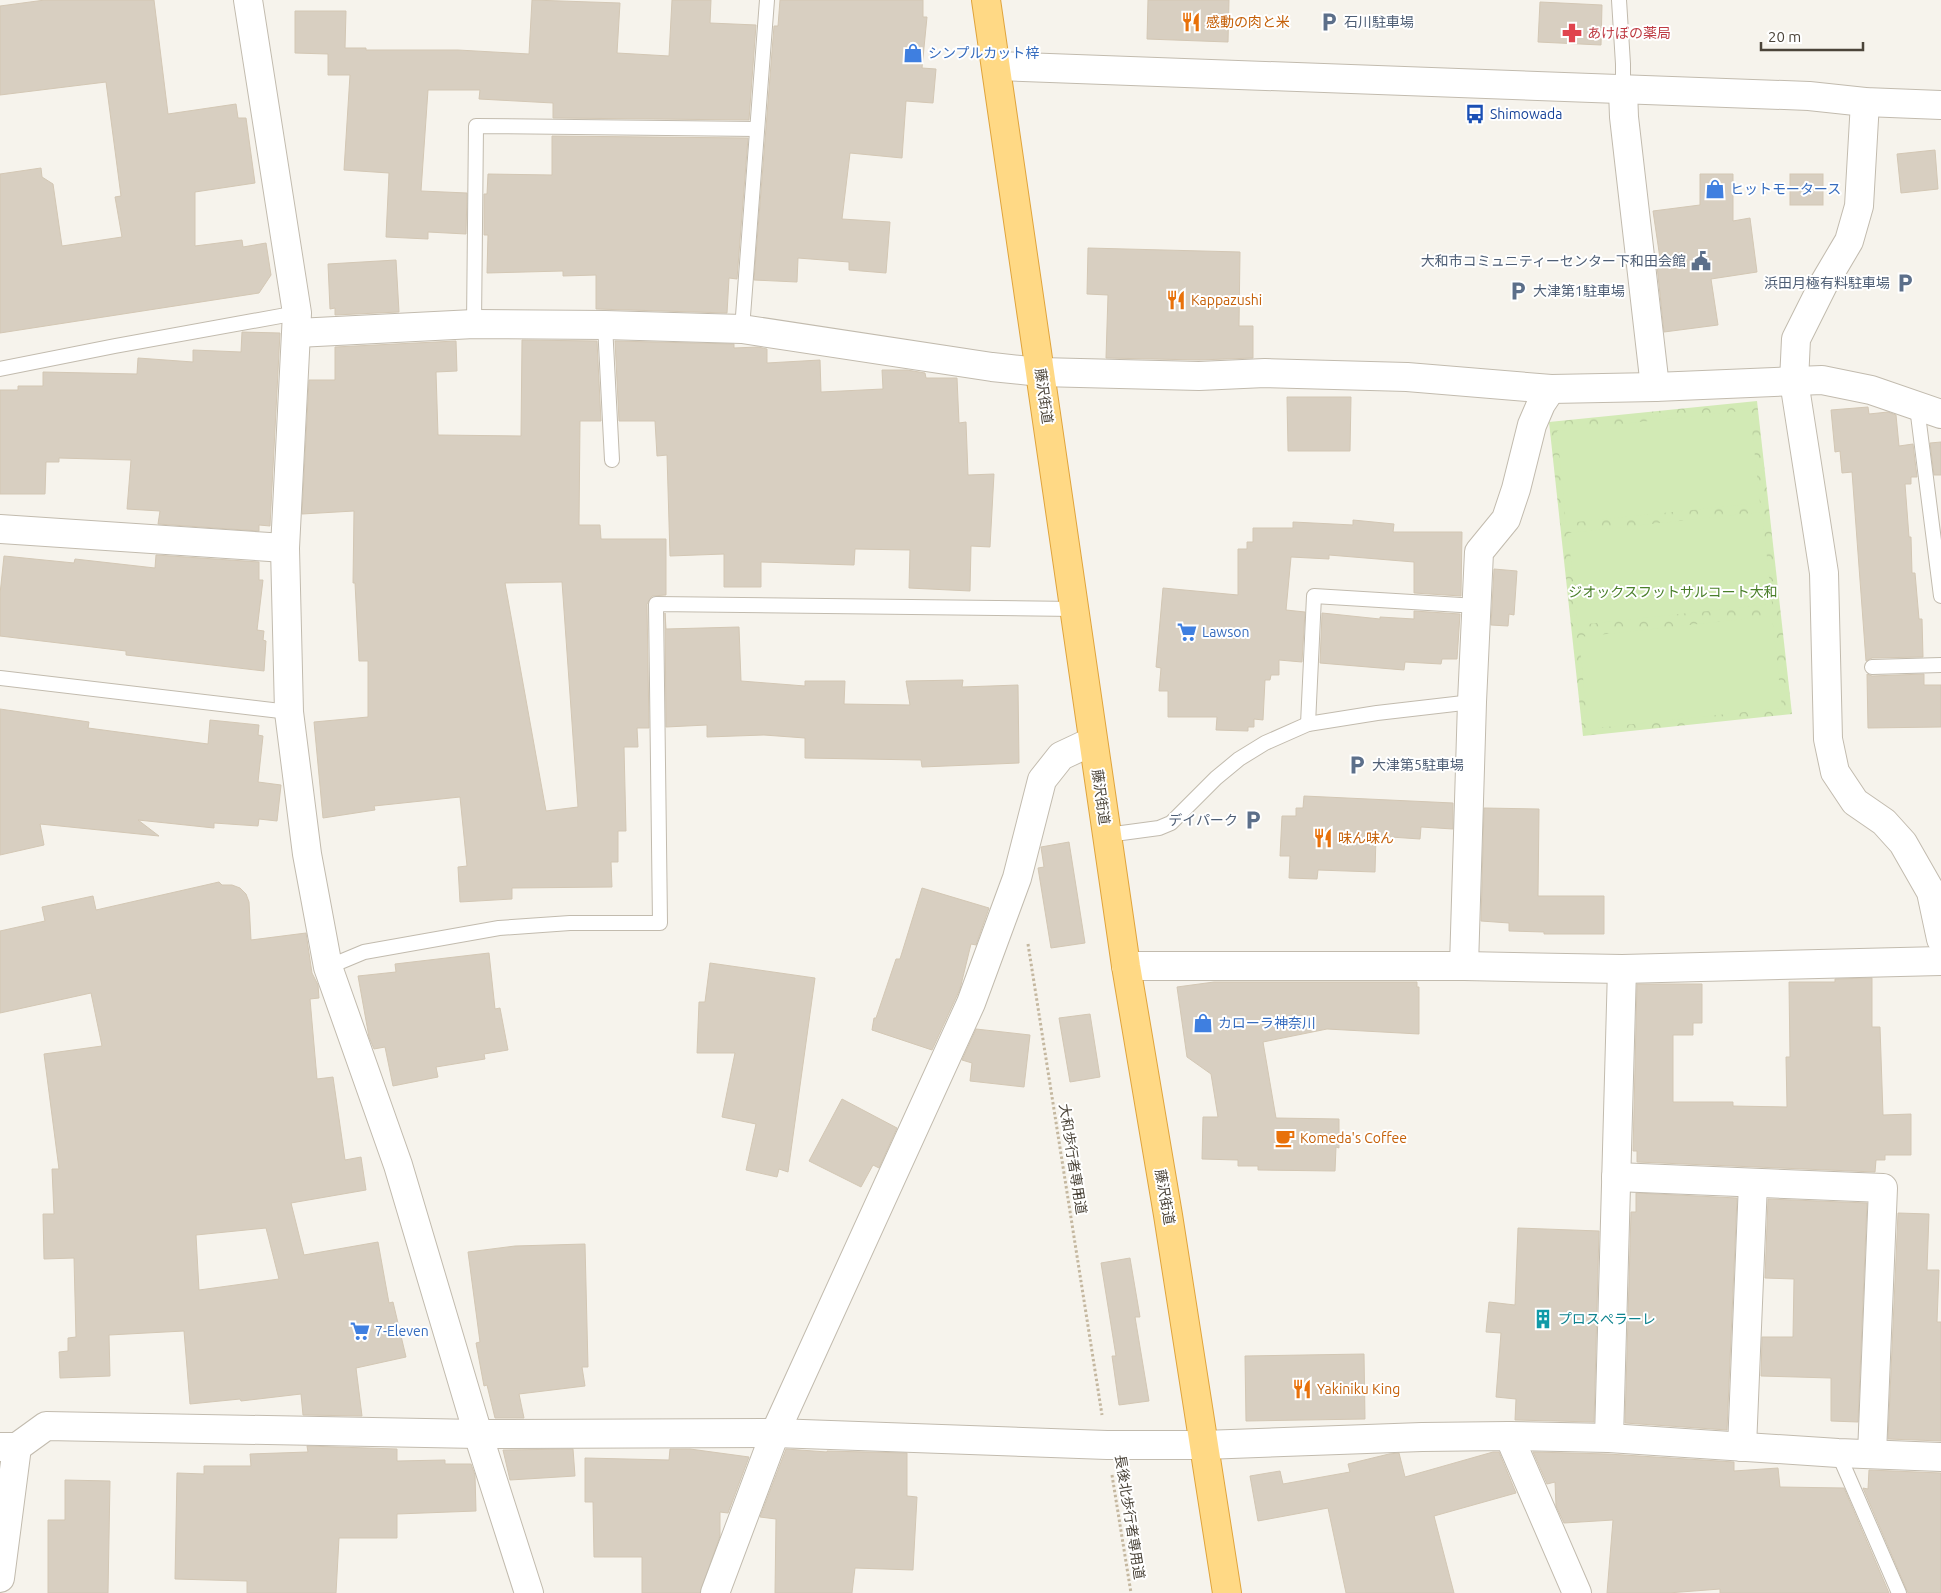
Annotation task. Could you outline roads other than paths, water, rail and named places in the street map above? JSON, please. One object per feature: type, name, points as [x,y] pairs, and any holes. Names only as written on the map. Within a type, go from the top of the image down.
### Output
[{"type":"highway","name":"藤沢街道","points":[[986,0],[1126,966],[1168,1216],[1226,1593]]},
{"type":"street","points":[[248,0],[297,323],[285,548],[289,712],[308,854],[328,967],[398,1165],[478,1434],[529,1593]]},
{"type":"street","points":[[997,66],[1809,96],[1865,102],[1941,105]]},
{"type":"street","points":[[1624,90],[1624,117],[1655,387]]},
{"type":"street","points":[[1865,102],[1859,206],[1849,241],[1823,285],[1796,339],[1794,381],[1824,573],[1828,739],[1836,772],[1855,802],[1884,822],[1903,843],[1931,892],[1941,939]]},
{"type":"street","points":[[297,323],[605,325],[742,329],[992,367],[1040,372],[1198,376],[1266,373],[1407,377],[1551,389],[1822,380],[1871,390],[1929,411]]},
{"type":"street","points":[[1464,966],[1472,702],[1478,606],[1479,552],[1506,518],[1516,489],[1532,425],[1541,404],[1551,389]]},
{"type":"street","points":[[0,529],[285,548]]},
{"type":"street","points":[[715,1593],[775,1433],[971,1003],[1017,878],[1042,780],[1061,756],[1093,741]]},
{"type":"street","points":[[1126,966],[1464,966],[1622,969],[1941,961]]},
{"type":"street","points":[[1610,1438],[1622,969]]},
{"type":"street","points":[[1616,1177],[1883,1188],[1872,1454]]},
{"type":"street","points":[[1742,1447],[1753,1183]]},
{"type":"street","points":[[0,1578],[8,1447],[46,1426],[478,1434],[775,1433],[1107,1445],[1204,1445],[1422,1437],[1509,1436],[1610,1438],[1838,1453],[1941,1457]]},
{"type":"street","points":[[1509,1436],[1577,1593]]},
{"type":"lane","points":[[742,329],[766,0]]},
{"type":"lane","points":[[1619,0],[1624,90]]},
{"type":"lane","points":[[474,324],[476,126],[757,129]]},
{"type":"lane","points":[[0,369],[297,323]]},
{"type":"lane","points":[[605,325],[612,460]]},
{"type":"lane","points":[[1929,411],[1941,596]]},
{"type":"lane","points":[[1308,724],[1314,596],[1478,606]]},
{"type":"lane","points":[[328,967],[364,952],[499,928],[570,923],[660,923],[656,604],[1074,609]]},
{"type":"lane","points":[[1872,667],[1941,665]]},
{"type":"lane","points":[[0,678],[289,712]]},
{"type":"lane","points":[[1107,835],[1159,828],[1171,823],[1216,778],[1239,759],[1265,743],[1308,724],[1377,713],[1472,702]]},
{"type":"lane","points":[[1838,1453],[1899,1593]]},
{"type":"place","name":"感動の肉と米","points":[[1191,22]]},
{"type":"place","name":"石川駐車場","points":[[1329,22]]},
{"type":"place","name":"あけぼの薬局","points":[[1572,33]]},
{"type":"place","name":"シンプルカット梓","points":[[913,53]]},
{"type":"place","name":"Shimowada","points":[[1475,114]]},
{"type":"place","name":"ヒットモータース","points":[[1715,189]]},
{"type":"place","name":"大和市コミュニティーセンター下和田会館","points":[[1701,261]]},
{"type":"place","name":"浜田月極有料駐車場","points":[[1905,283]]},
{"type":"place","name":"大津第1駐車場","points":[[1518,291]]},
{"type":"place","name":"Kappazushi","points":[[1176,300]]},
{"type":"place","name":"Lawson","points":[[1187,632]]},
{"type":"place","name":"大津第5駐車場","points":[[1357,765]]},
{"type":"place","name":"デイパーク","points":[[1253,820]]},
{"type":"place","name":"味ん味ん","points":[[1323,838]]},
{"type":"place","name":"カローラ神奈川","points":[[1203,1023]]},
{"type":"place","name":"Komeda's Coffee","points":[[1285,1138]]},
{"type":"place","name":"プロスぺラーレ","points":[[1543,1319]]},
{"type":"place","name":"7-Eleven","points":[[360,1331]]},
{"type":"place","name":"Yakiniku King","points":[[1302,1389]]},
{"type":"park label","name":"ジオックスフットサルコート大和","points":[[1673,592]]}]
